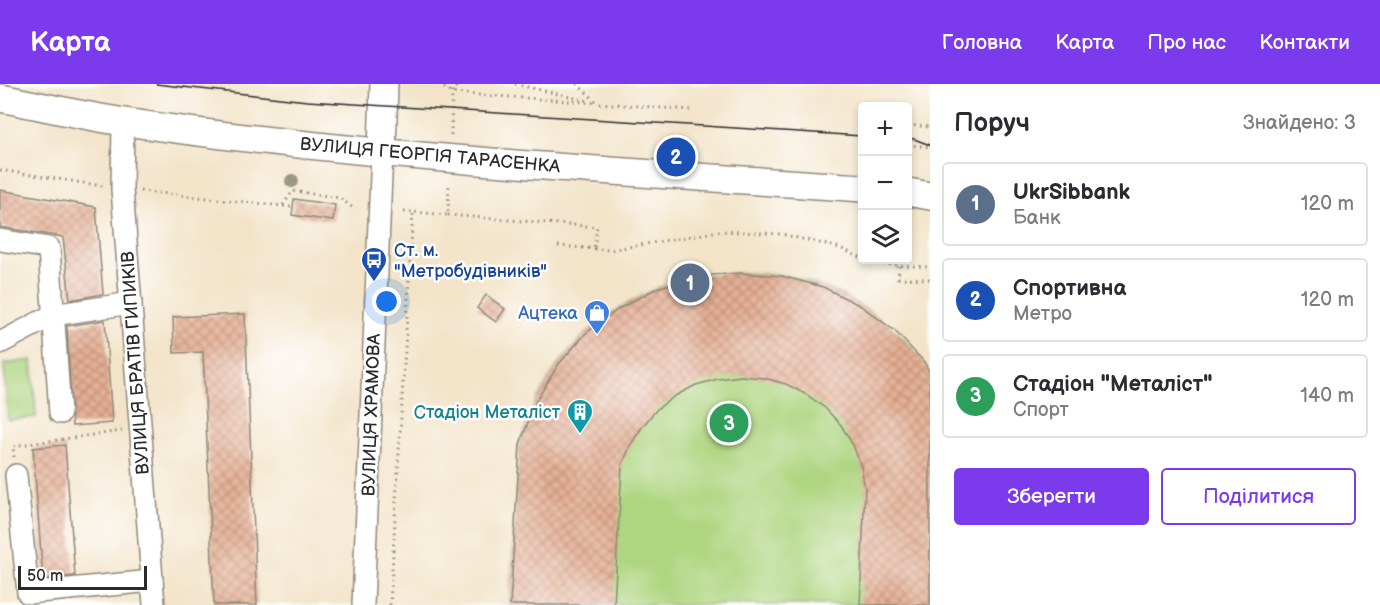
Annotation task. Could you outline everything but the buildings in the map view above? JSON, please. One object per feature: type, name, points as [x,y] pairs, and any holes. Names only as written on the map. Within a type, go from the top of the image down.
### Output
[{"type":"main road","points":[[382,152],[384,84]]},
{"type":"main road","name":"ВУЛИЦЯ ГЕОРГІЯ ТАРАСЕНКА","points":[[0,98],[123,122],[382,152],[578,169],[858,188]]},
{"type":"main road","points":[[912,193],[930,196]]},
{"type":"street","name":"ВУЛИЦЯ БРАТІВ ГИПИКІВ","points":[[123,122],[122,189],[154,605]]},
{"type":"street","name":"ВУЛИЦЯ ХРАМОВА","points":[[363,605],[382,152]]},
{"type":"street","points":[[0,240],[49,248],[60,413]]},
{"type":"street","points":[[0,343],[53,315],[130,303]]},
{"type":"street","points":[[16,475],[28,593],[152,581]]},
{"type":"path","points":[[439,84],[452,93],[691,110]]},
{"type":"path","points":[[451,135],[452,93],[458,84]]},
{"type":"path","points":[[515,84],[598,103]]},
{"type":"path","points":[[576,84],[598,103]]},
{"type":"path","points":[[912,125],[930,127]]},
{"type":"path","points":[[912,145],[930,147]]},
{"type":"path","points":[[0,170],[122,189],[293,207]]},
{"type":"path","points":[[448,215],[449,182]]},
{"type":"path","points":[[283,205],[293,191],[340,198],[353,208]]},
{"type":"path","points":[[404,212],[597,227],[594,248]]},
{"type":"path","points":[[390,605],[413,212]]},
{"type":"path","points":[[558,246],[611,250],[720,231],[781,234],[840,248],[858,256]]},
{"type":"path","points":[[876,264],[930,267]]},
{"type":"path","points":[[898,265],[898,278],[930,279]]},
{"type":"path","points":[[16,475],[13,446],[122,432],[121,420]]},
{"type":"green space","points":[[740,273],[777,275],[804,281],[846,298],[885,323],[902,338],[930,373],[930,605],[510,605],[520,444],[536,401],[558,365],[586,333],[620,308],[657,288],[698,276]]},
{"type":"green space","points":[[32,360],[36,417],[8,420],[4,364]]},
{"type":"tram line","points":[[156,84],[307,101],[858,136]]},
{"type":"tram line","points":[[912,139],[930,145]]},
{"type":"place","name":"Спортивна","points":[[676,157]]},
{"type":"place","name":"Ст. м. \"Метробудівників\"","points":[[374,283]]},
{"type":"place","name":"UkrSibbank","points":[[690,283]]},
{"type":"place","name":"Ацтека","points":[[597,336]]},
{"type":"place","name":"Стадіон \"Металіст\"","points":[[729,423]]},
{"type":"place","name":"Стадіон Металіст","points":[[580,435]]}]
